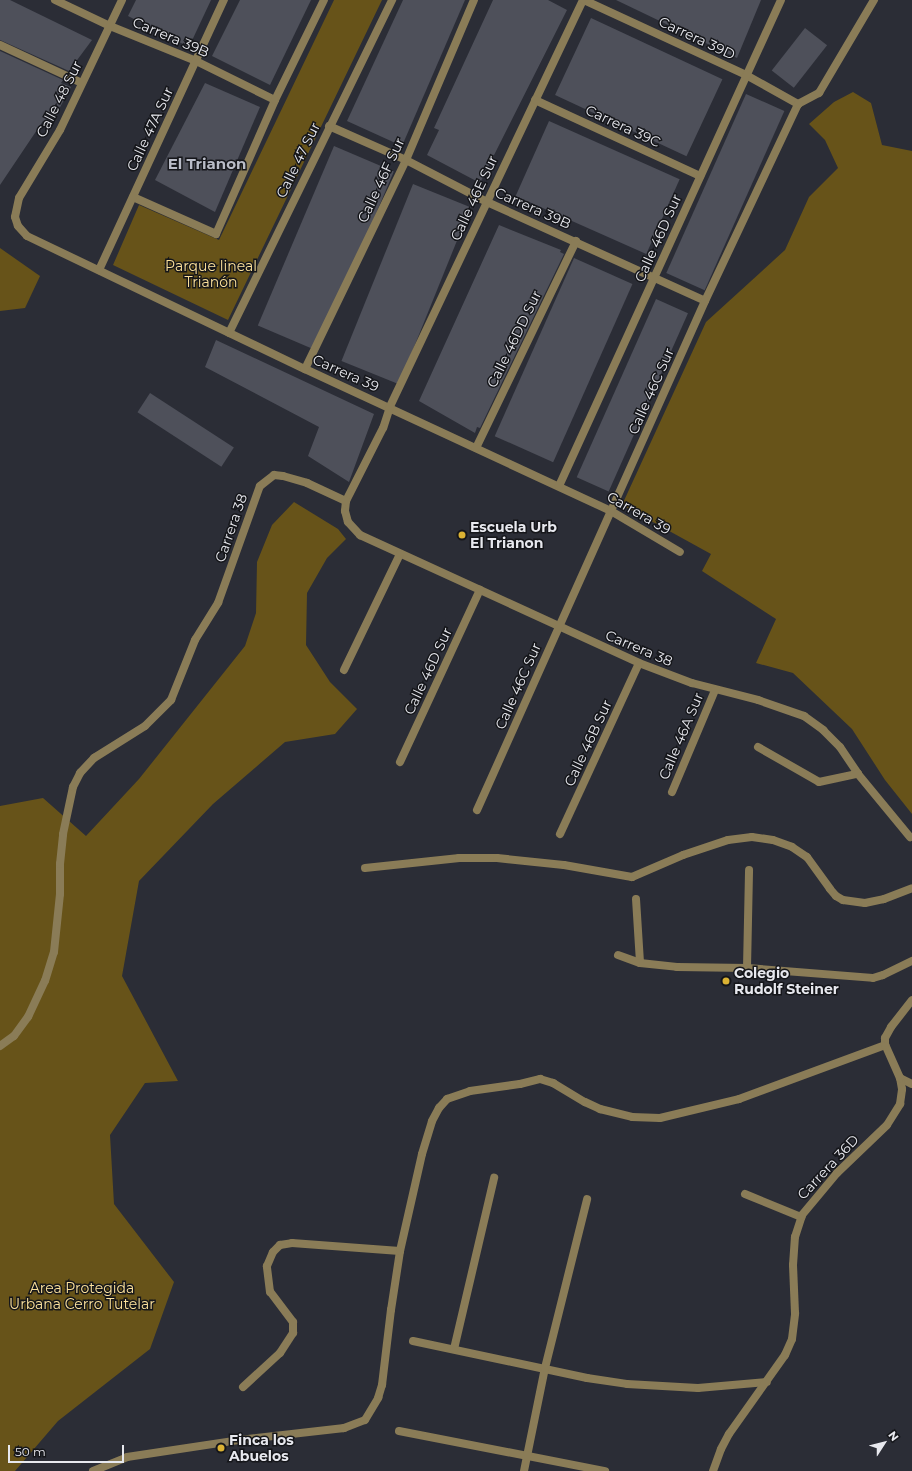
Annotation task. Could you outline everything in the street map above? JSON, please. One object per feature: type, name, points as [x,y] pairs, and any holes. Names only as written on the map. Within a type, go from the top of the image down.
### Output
[{"type":"street","name":"Carrera 39B","points":[[56,0],[110,26],[196,61],[275,100]]},
{"type":"street","name":"Calle 48 Sur","points":[[16,208],[28,182],[60,130],[122,0]]},
{"type":"street","name":"Calle 47A Sur","points":[[99,270],[224,0]]},
{"type":"street","points":[[133,197],[216,234],[275,100],[324,0]]},
{"type":"street","name":"Calle 47 Sur","points":[[229,333],[392,0]]},
{"type":"street","name":"Calle 46F Sur","points":[[305,368],[406,160],[474,0]]},
{"type":"street","name":"Carrera 39D","points":[[583,0],[746,75],[798,104]]},
{"type":"street","name":"Calle 46E Sur","points":[[390,407],[583,0]]},
{"type":"street","name":"Calle 46D Sur","points":[[559,486],[781,0]]},
{"type":"street","points":[[798,104],[820,93],[874,0]]},
{"type":"street","points":[[0,44],[82,83]]},
{"type":"street","name":"Carrera 39C","points":[[535,100],[700,176]]},
{"type":"street","name":"Calle 46C Sur","points":[[477,810],[706,301],[798,104]]},
{"type":"street","name":"Carrera 39B","points":[[329,126],[406,160],[487,202],[706,301]]},
{"type":"street","name":"Carrera 39","points":[[16,208],[15,217],[18,226],[27,236],[229,333],[611,511],[680,552]]},
{"type":"street","name":"Calle 46DD Sur","points":[[476,448],[576,241]]},
{"type":"street","points":[[346,501],[383,428],[390,407]]},
{"type":"street","name":"Carrera 38","points":[[0,1046],[14,1036],[28,1017],[45,981],[54,952],[60,894],[60,864],[63,834],[74,787],[80,773],[94,758],[145,726],[171,700],[195,640],[218,603],[257,492],[270,477],[274,475],[307,483],[346,501],[345,511],[348,522],[360,535],[559,627],[639,663],[714,690],[758,700],[804,716],[823,730],[840,747],[858,774],[910,837]]},
{"type":"street","points":[[344,670],[400,554]]},
{"type":"street","name":"Calle 46D Sur","points":[[400,762],[480,590]]},
{"type":"street","name":"Calle 46B Sur","points":[[560,834],[639,663]]},
{"type":"street","name":"Calle 46A Sur","points":[[672,792],[714,690]]},
{"type":"street","points":[[758,747],[819,782],[858,774]]},
{"type":"street","points":[[365,868],[459,858],[497,858],[564,865],[632,876],[683,855],[728,840],[752,838],[773,840],[792,846],[807,857],[826,885],[836,896],[843,900],[865,903],[891,896],[912,888]]},
{"type":"street","points":[[747,968],[749,870]]},
{"type":"street","points":[[636,899],[640,963]]},
{"type":"street","points":[[618,956],[640,963],[677,967],[747,968],[873,978],[912,961]]},
{"type":"street","points":[[93,1471],[126,1457],[260,1437],[344,1428],[364,1420],[378,1398],[382,1385],[400,1251],[422,1154],[432,1121],[439,1108],[447,1099],[470,1091],[520,1084],[540,1079],[553,1082],[585,1102],[600,1109],[632,1116],[660,1118],[739,1099],[885,1045],[885,1038],[891,1026],[912,1000]]},
{"type":"street","name":"Carrera 36D","points":[[713,1471],[721,1449],[729,1434],[785,1355],[792,1339],[795,1313],[793,1265],[795,1237],[801,1217],[836,1173],[886,1125],[900,1104],[902,1089],[900,1078],[885,1045]]},
{"type":"street","points":[[900,1078],[912,1084]]},
{"type":"street","points":[[454,1350],[494,1178]]},
{"type":"street","points":[[745,1194],[801,1217]]},
{"type":"street","points":[[524,1471],[545,1368],[587,1199]]},
{"type":"street","points":[[243,1387],[280,1353],[293,1333],[293,1322],[270,1292],[267,1266],[273,1252],[280,1245],[292,1243],[400,1251]]},
{"type":"street","points":[[413,1341],[587,1378],[664,1387],[698,1388],[767,1382]]},
{"type":"street","points":[[399,1431],[604,1471]]},
{"type":"green space","name":"Parque lineal Trianón","points":[[334,0],[382,0],[228,320],[113,265],[139,205],[219,240]]},
{"type":"green space","points":[[853,92],[871,103],[882,145],[912,151],[912,814],[885,780],[852,729],[793,673],[756,663],[776,619],[702,571],[711,554],[622,505],[706,322],[785,250],[809,197],[838,168],[825,140],[809,124],[834,102]]},
{"type":"green space","points":[[0,248],[40,276],[25,308],[0,311]]},
{"type":"green space","name":"Area Protegida Urbana Cerro Tutelar","points":[[294,502],[338,529],[346,539],[327,558],[307,593],[306,645],[330,682],[357,709],[335,734],[285,742],[213,804],[139,881],[122,976],[178,1081],[145,1083],[110,1135],[114,1204],[174,1282],[150,1349],[58,1421],[15,1471],[0,1471],[0,806],[43,798],[86,836],[139,779],[245,646],[256,613],[257,562],[272,525]]},
{"type":"building","points":[[0,0],[10,0],[92,40],[69,71],[0,40]]},
{"type":"building","points":[[136,0],[211,0],[189,47],[128,16]]},
{"type":"building","points":[[240,0],[311,0],[270,85],[212,56]]},
{"type":"building","points":[[403,0],[465,0],[402,146],[347,121]]},
{"type":"building","points":[[493,0],[548,0],[567,10],[480,183],[427,155],[439,130],[434,128]]},
{"type":"building","points":[[616,0],[761,0],[737,58]]},
{"type":"building","points":[[591,18],[722,79],[686,156],[555,95]]},
{"type":"building","points":[[805,28],[827,45],[794,88],[772,71]]},
{"type":"building","points":[[0,51],[63,80],[61,83],[71,87],[51,124],[43,121],[0,185]]},
{"type":"building","points":[[205,83],[260,107],[215,212],[155,180]]},
{"type":"building","points":[[746,94],[784,111],[705,290],[666,273]]},
{"type":"building","points":[[549,121],[680,179],[646,254],[516,196]]},
{"type":"building","points":[[334,146],[394,171],[318,351],[258,325]]},
{"type":"building","points":[[413,184],[470,207],[399,384],[341,361]]},
{"type":"building","points":[[499,225],[561,250],[560,252],[564,254],[480,428],[477,427],[475,433],[419,401]]},
{"type":"building","points":[[574,258],[632,284],[553,462],[495,436]]},
{"type":"building","points":[[656,299],[688,313],[609,491],[577,477]]},
{"type":"building","points":[[216,340],[374,414],[349,482],[308,456],[319,427],[205,367]]},
{"type":"building","points":[[150,393],[234,447],[221,467],[137,412]]},
{"type":"place","name":"Escuela Urb El Trianon","points":[[462,535]]},
{"type":"place","name":"Colegio Rudolf Steiner","points":[[726,981]]},
{"type":"place","name":"Finca los Abuelos","points":[[221,1448]]},
{"type":"district","name":"El Trianon","points":[[207,164]]}]
